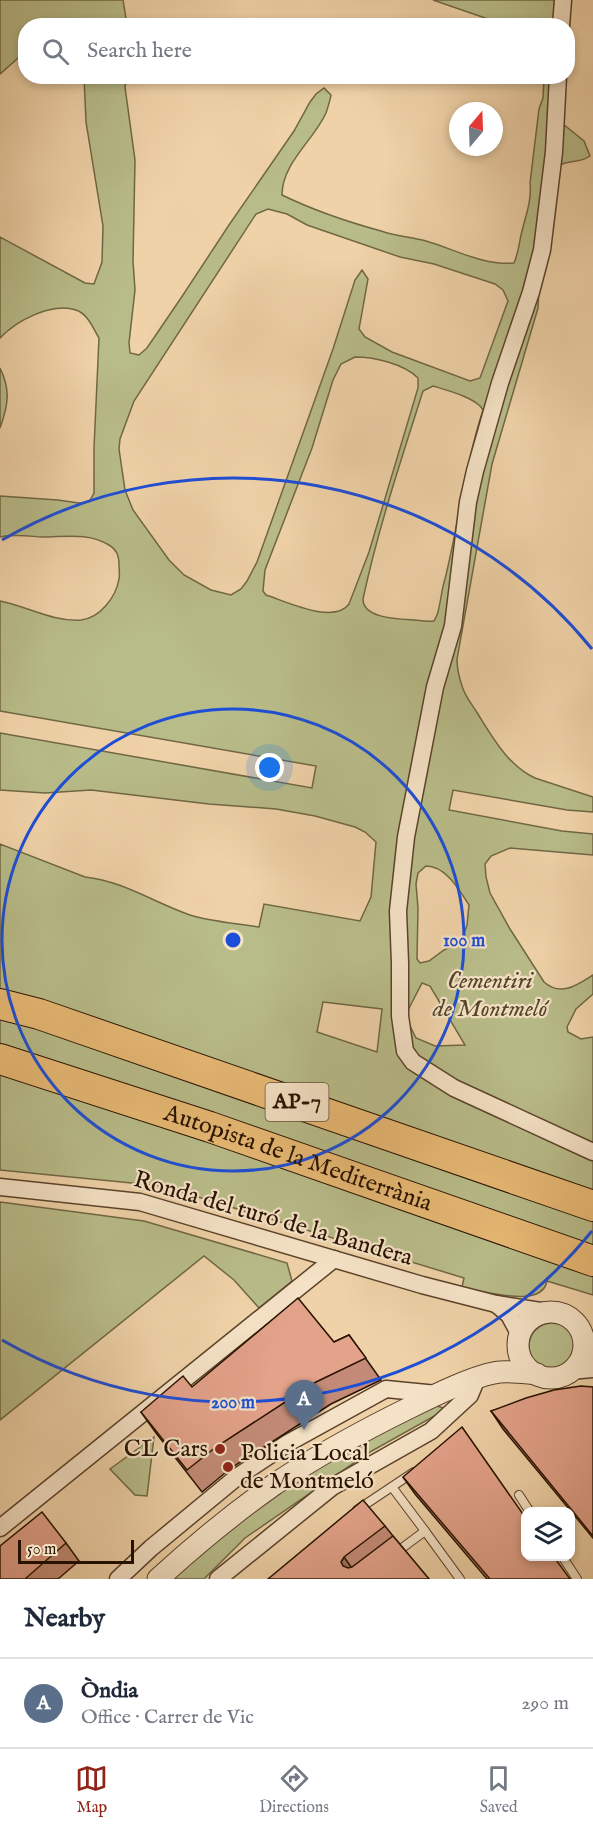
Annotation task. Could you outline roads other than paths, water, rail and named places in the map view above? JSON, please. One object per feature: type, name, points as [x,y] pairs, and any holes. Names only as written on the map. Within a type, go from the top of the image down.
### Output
[{"type":"highway","name":"AP-7","points":[[0,1004],[39,1014],[593,1206]]},
{"type":"highway","name":"Autopista de la Mediterrània","points":[[0,1059],[210,1127],[593,1261]]},
{"type":"street","points":[[562,18],[563,0]]},
{"type":"street","points":[[558,84],[554,152],[542,250],[475,471],[468,502],[453,626],[435,687],[406,837],[398,911],[400,1016],[405,1051],[413,1062],[454,1088],[593,1152]]},
{"type":"street","name":"Ronda del turó de la Bandera","points":[[0,1187],[140,1202],[422,1286],[496,1304],[547,1312]]},
{"type":"street","points":[[0,1528],[334,1259]]},
{"type":"street","points":[[496,1304],[509,1315],[519,1340],[520,1355],[525,1365],[537,1374]]},
{"type":"street","points":[[499,1372],[510,1360],[524,1326],[532,1318],[547,1312],[559,1313],[569,1318],[580,1330],[588,1348],[570,1371]]},
{"type":"street","points":[[569,1318],[593,1318]]},
{"type":"street","points":[[158,1579],[225,1521],[275,1484],[372,1426],[437,1394],[499,1372],[554,1377],[570,1371],[593,1370]]},
{"type":"street","points":[[218,1579],[332,1487],[431,1431],[470,1395],[477,1378]]},
{"type":"street","points":[[118,1579],[151,1548],[228,1485],[288,1443],[386,1389],[437,1394]]},
{"type":"lane","points":[[346,1520],[363,1505],[421,1468]]},
{"type":"lane","points":[[392,1487],[460,1579]]},
{"type":"lane","points":[[519,1494],[528,1507]]},
{"type":"lane","points":[[388,1558],[425,1531]]},
{"type":"lane","points":[[565,1561],[577,1579]]},
{"type":"place","name":"Òndia","points":[[304,1430]]},
{"type":"place","name":"CL Cars","points":[[220,1449]]},
{"type":"place","name":"Policia Local de Montmeló","points":[[228,1467]]},
{"type":"park label","name":"Cementiri de Montmeló","points":[[490,995]]}]
